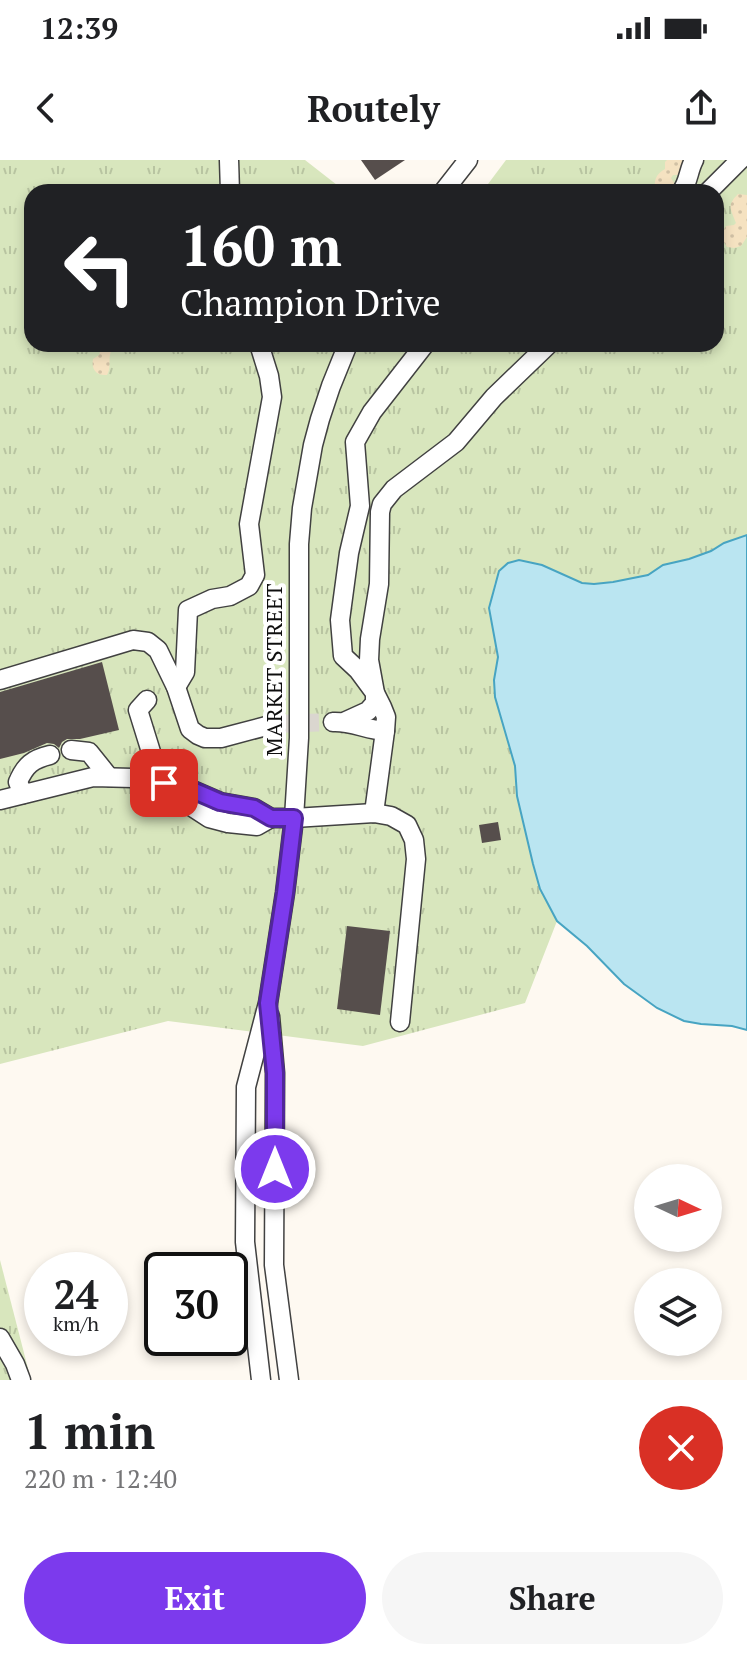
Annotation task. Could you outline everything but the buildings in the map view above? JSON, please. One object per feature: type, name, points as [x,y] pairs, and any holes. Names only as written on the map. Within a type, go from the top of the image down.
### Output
[{"type":"street","points":[[229,160],[230,184]]},
{"type":"street","points":[[449,184],[468,160]]},
{"type":"street","points":[[687,184],[694,160]]},
{"type":"street","points":[[716,184],[740,160]]},
{"type":"street","points":[[176,687],[185,672],[188,610],[212,599],[230,596],[249,586],[255,575],[249,524],[272,397],[262,352]]},
{"type":"street","name":"MARKET STREET","points":[[261,1380],[245,1242],[246,1087],[268,1003],[294,818],[299,738],[299,544],[302,508],[320,419],[345,352]]},
{"type":"street","points":[[374,813],[386,717],[375,693],[343,656],[340,620],[349,553],[360,506],[355,442],[372,412],[419,352]]},
{"type":"street","points":[[385,731],[340,722],[368,711],[375,703],[369,660],[379,584],[382,504],[394,489],[456,442],[494,397],[541,352]]},
{"type":"street","points":[[0,680],[133,640],[148,642],[158,650],[176,687],[190,729],[205,738],[230,737],[274,724]]},
{"type":"street","points":[[135,709],[156,768],[169,792],[209,818],[257,826],[271,818],[374,813],[391,816],[407,825],[414,840],[416,859],[400,1022]]},
{"type":"street","points":[[71,750],[89,752],[109,777]]},
{"type":"street","points":[[23,794],[18,782],[23,769],[38,757],[50,755]]},
{"type":"street","points":[[0,800],[93,777],[164,783]]},
{"type":"street","name":"MARKET STREET","points":[[268,1003],[275,1073],[274,1265],[289,1380]]},
{"type":"street","points":[[0,1338],[21,1380]]},
{"type":"green space","points":[[0,160],[305,160],[336,184],[24,184],[24,352],[724,352],[724,184],[488,184],[506,160],[747,160],[747,535],[689,559],[663,565],[643,577],[582,583],[531,563],[495,582],[489,608],[498,657],[495,697],[515,766],[517,796],[533,864],[540,889],[557,921],[525,1003],[363,1046],[168,1021],[0,1064]]},
{"type":"green space","points":[[0,1260],[31,1380],[0,1380]]},
{"type":"sand","points":[[683,160],[686,168],[681,175],[673,175],[671,178],[675,184],[655,184],[659,173],[665,169],[665,162]]},
{"type":"sand","points":[[738,194],[747,195],[747,237],[741,246],[734,248],[727,247],[724,242],[724,229],[736,223],[731,211]]},
{"type":"sand","points":[[100,352],[111,352],[107,375],[94,369],[93,359]]},
{"type":"water","points":[[747,535],[747,1030],[684,1021],[657,1008],[624,984],[557,921],[540,889],[533,864],[517,796],[515,766],[495,697],[498,657],[489,608],[499,571],[508,563],[519,560],[542,565],[582,583],[613,582],[648,575],[663,565],[689,559]]},
{"type":"tunnel","points":[[274,724],[333,722]]},
{"type":"route","points":[[164,783],[176,783],[220,802],[254,808],[271,818],[294,818],[268,1003],[275,1073],[275,1169]]}]
